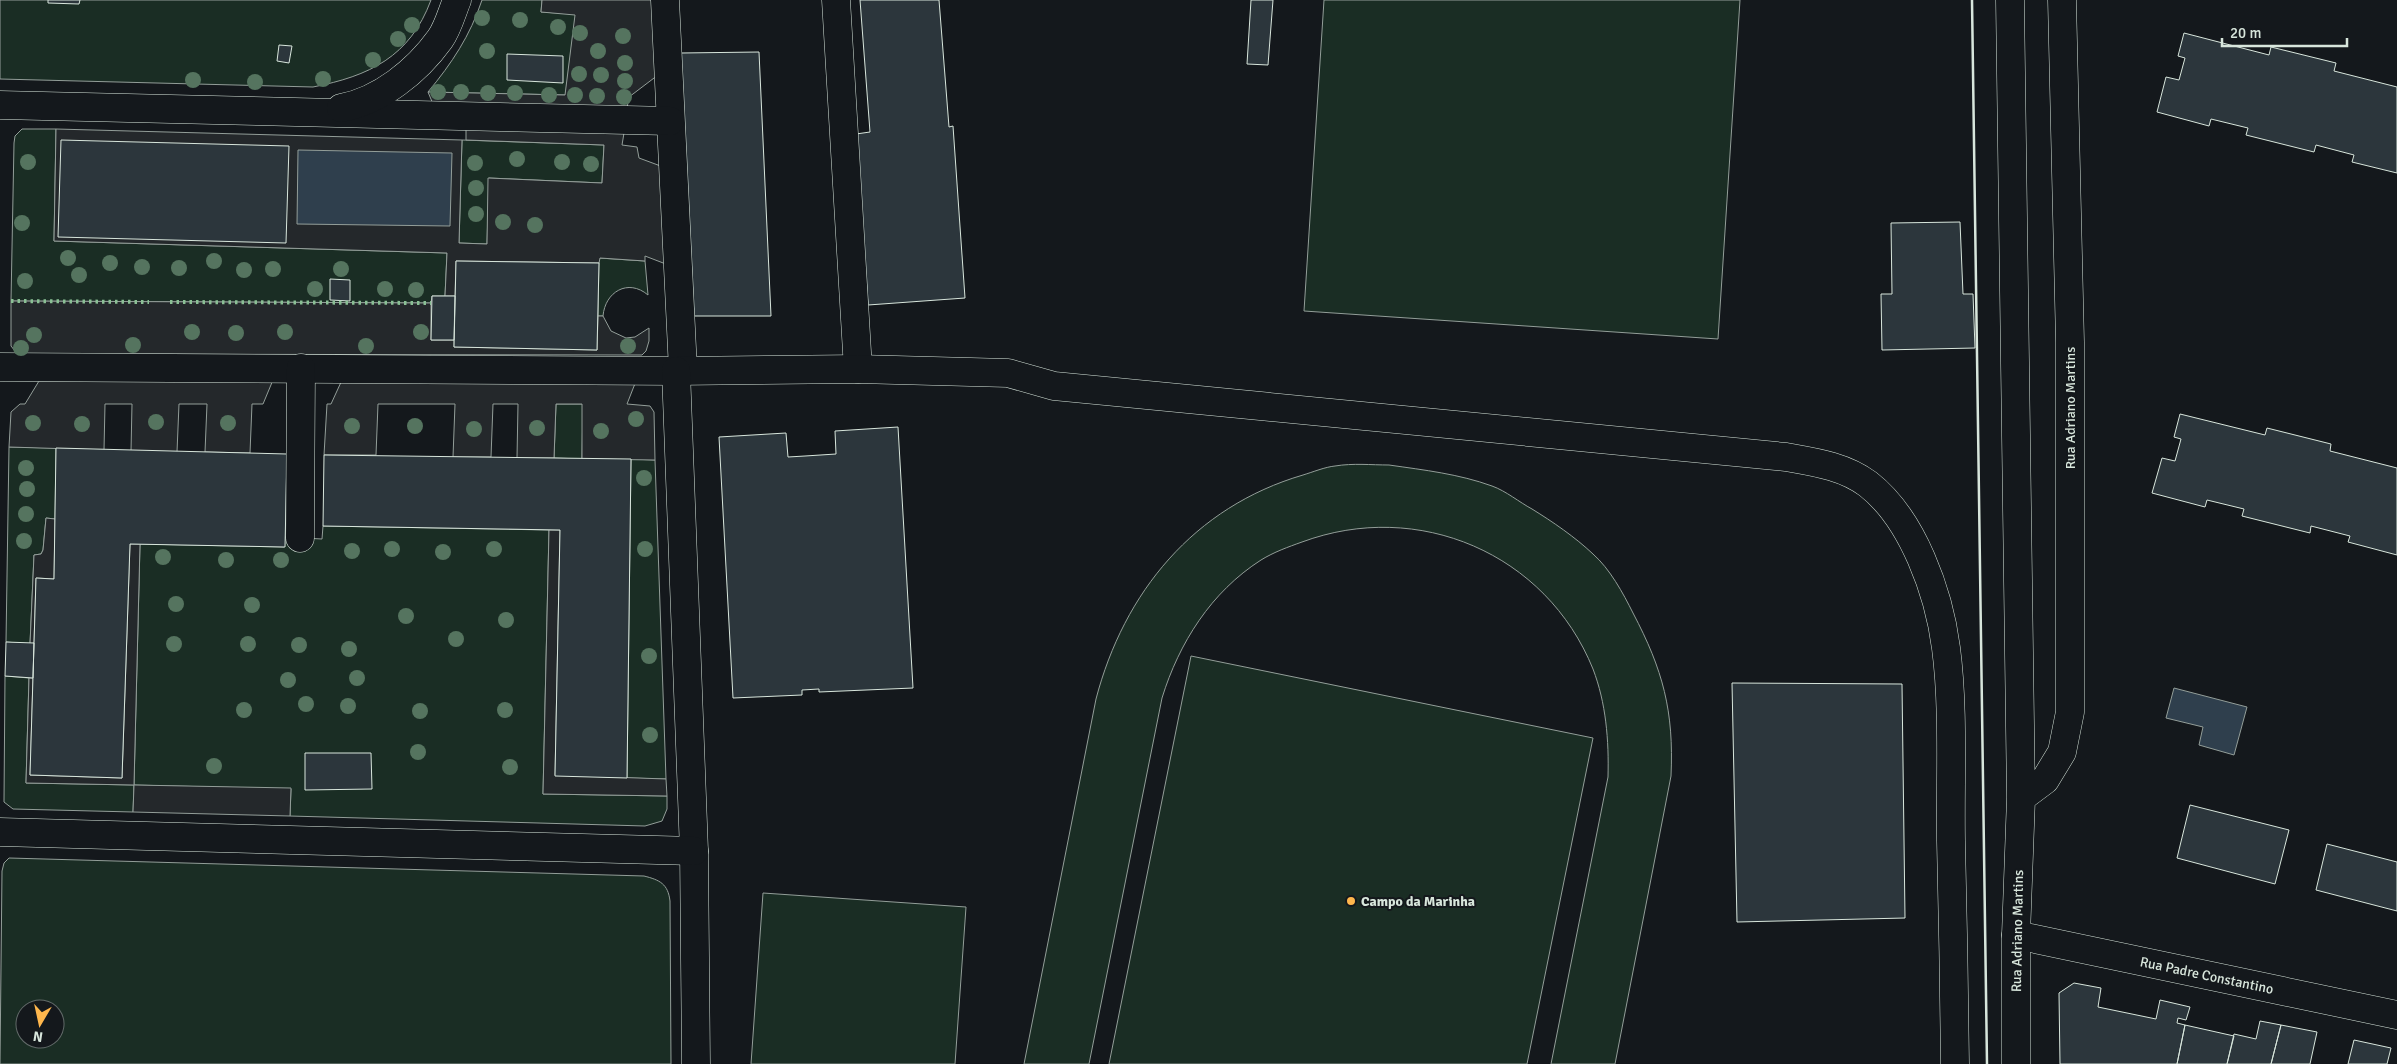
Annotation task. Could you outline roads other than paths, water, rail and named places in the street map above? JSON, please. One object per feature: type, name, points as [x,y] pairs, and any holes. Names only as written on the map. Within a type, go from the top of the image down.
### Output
[{"type":"main road","points":[[302,113],[344,108],[384,92],[426,56],[441,37],[457,0]]},
{"type":"main road","points":[[665,0],[680,370],[694,851],[696,1064]]},
{"type":"main road","points":[[836,0],[858,369]]},
{"type":"main road","name":"Rua Adriano Martins","points":[[2010,0],[2020,798],[2016,935],[2016,1064]]},
{"type":"main road","name":"Rua Adriano Martins","points":[[2020,798],[2045,780],[2062,752],[2070,712],[2070,342],[2062,0]]},
{"type":"main road","points":[[0,105],[670,121]]},
{"type":"main road","points":[[0,367],[858,369],[1008,373],[1054,386],[1786,457],[1838,468],[1867,484],[1890,507],[1911,537],[1924,562],[1946,647],[1950,715],[1955,1064]]},
{"type":"main road","points":[[300,538],[301,368]]},
{"type":"main road","points":[[0,832],[694,851]]},
{"type":"main road","name":"Rua Padre Constantino","points":[[2016,935],[2397,1015]]},
{"type":"water","points":[[298,150],[452,153],[450,226],[297,224]]},
{"type":"water","points":[[2174,688],[2247,707],[2234,755],[2199,745],[2203,727],[2166,718]]},
{"type":"place","name":"Campo da Marinha","points":[[1351,901]]}]
